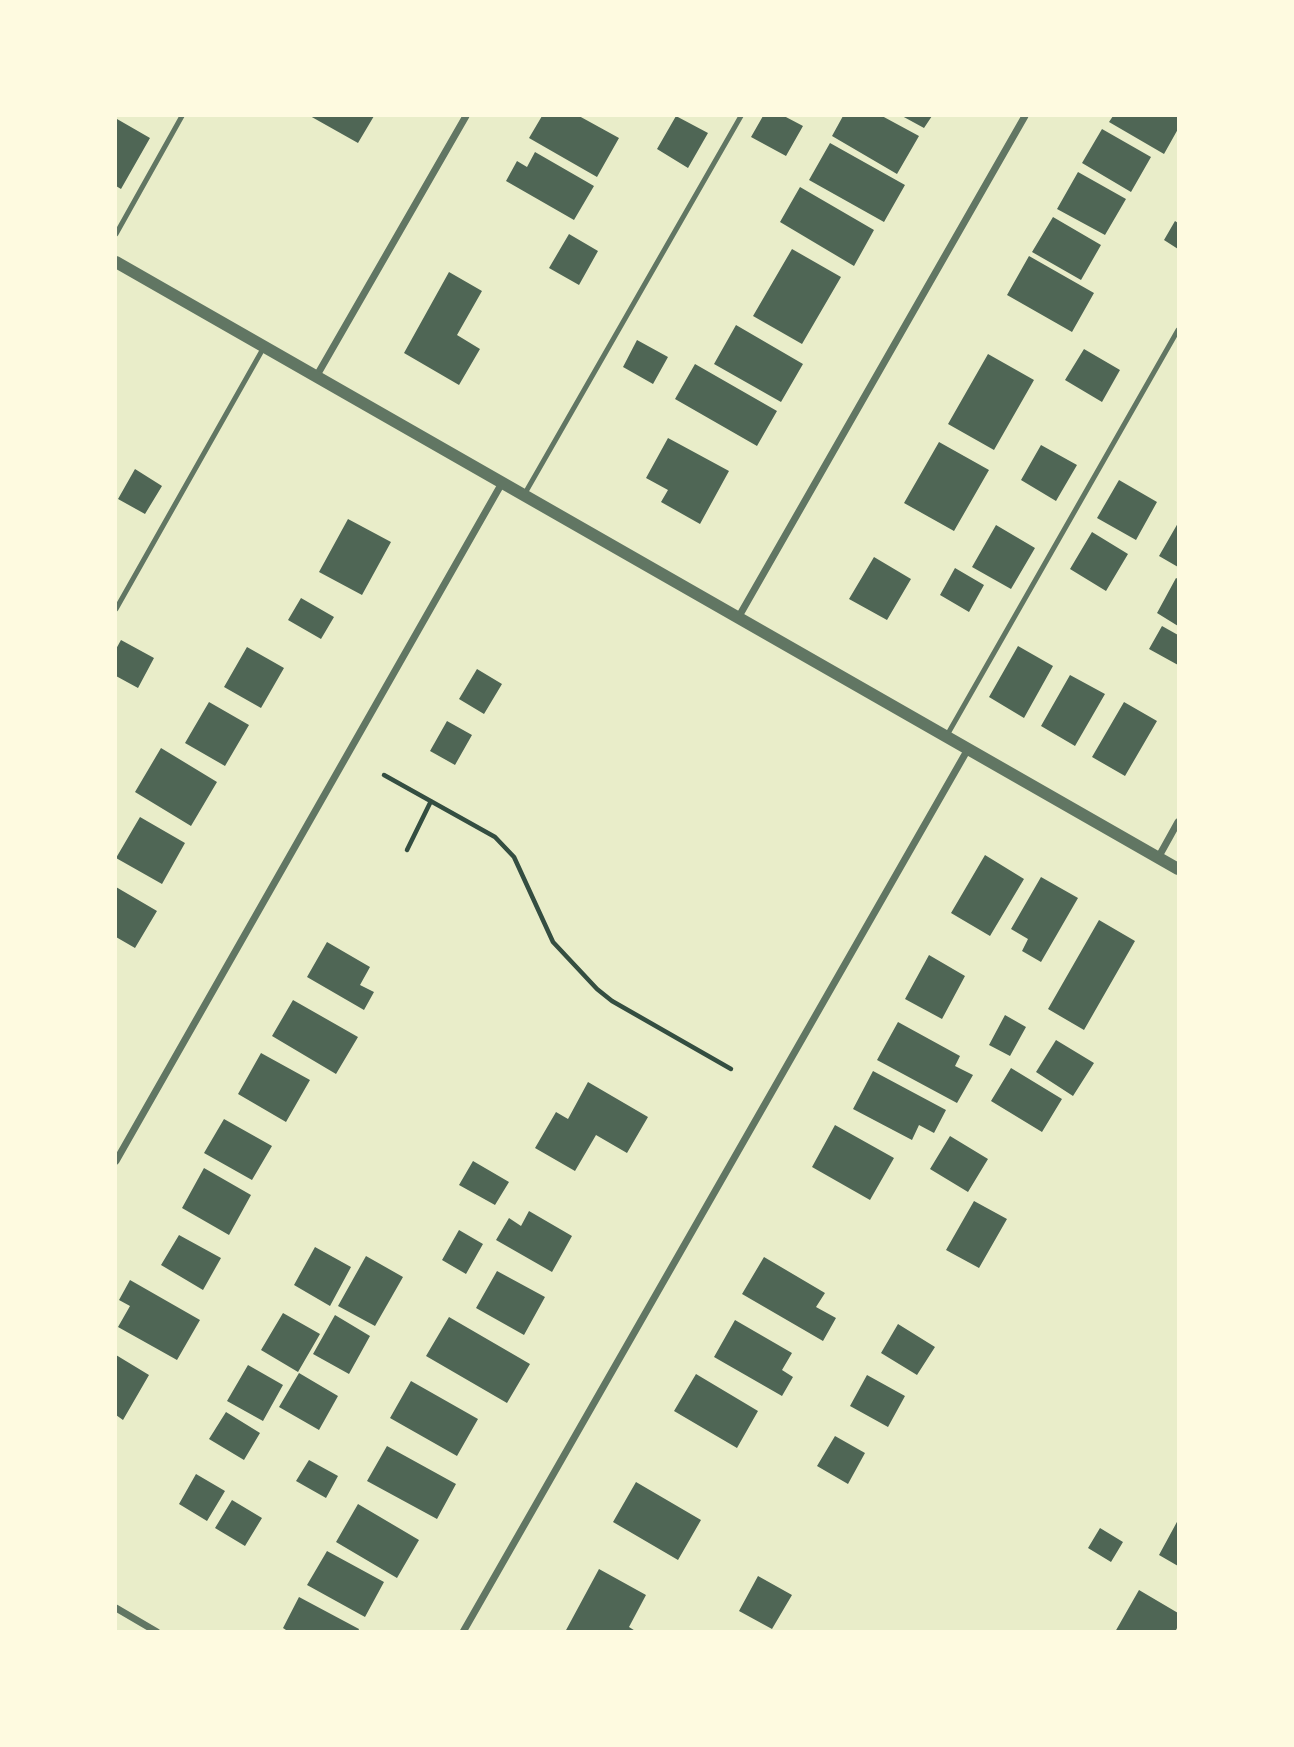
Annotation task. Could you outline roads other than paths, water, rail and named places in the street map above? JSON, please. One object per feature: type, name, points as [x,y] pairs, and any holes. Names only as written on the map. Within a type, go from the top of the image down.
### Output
[{"type":"street","points":[[316,377],[466,116]]},
{"type":"street","points":[[738,618],[1025,116]]},
{"type":"street","points":[[116,262],[1178,869]]},
{"type":"street","points":[[116,1161],[502,482]]},
{"type":"street","points":[[463,1632],[968,749]]},
{"type":"street","points":[[1158,858],[1178,822]]},
{"type":"street","points":[[116,1608],[157,1632]]},
{"type":"lane","points":[[116,234],[182,116]]},
{"type":"lane","points":[[524,495],[741,116]]},
{"type":"lane","points":[[946,737],[1178,331]]},
{"type":"lane","points":[[116,609],[264,347]]}]
